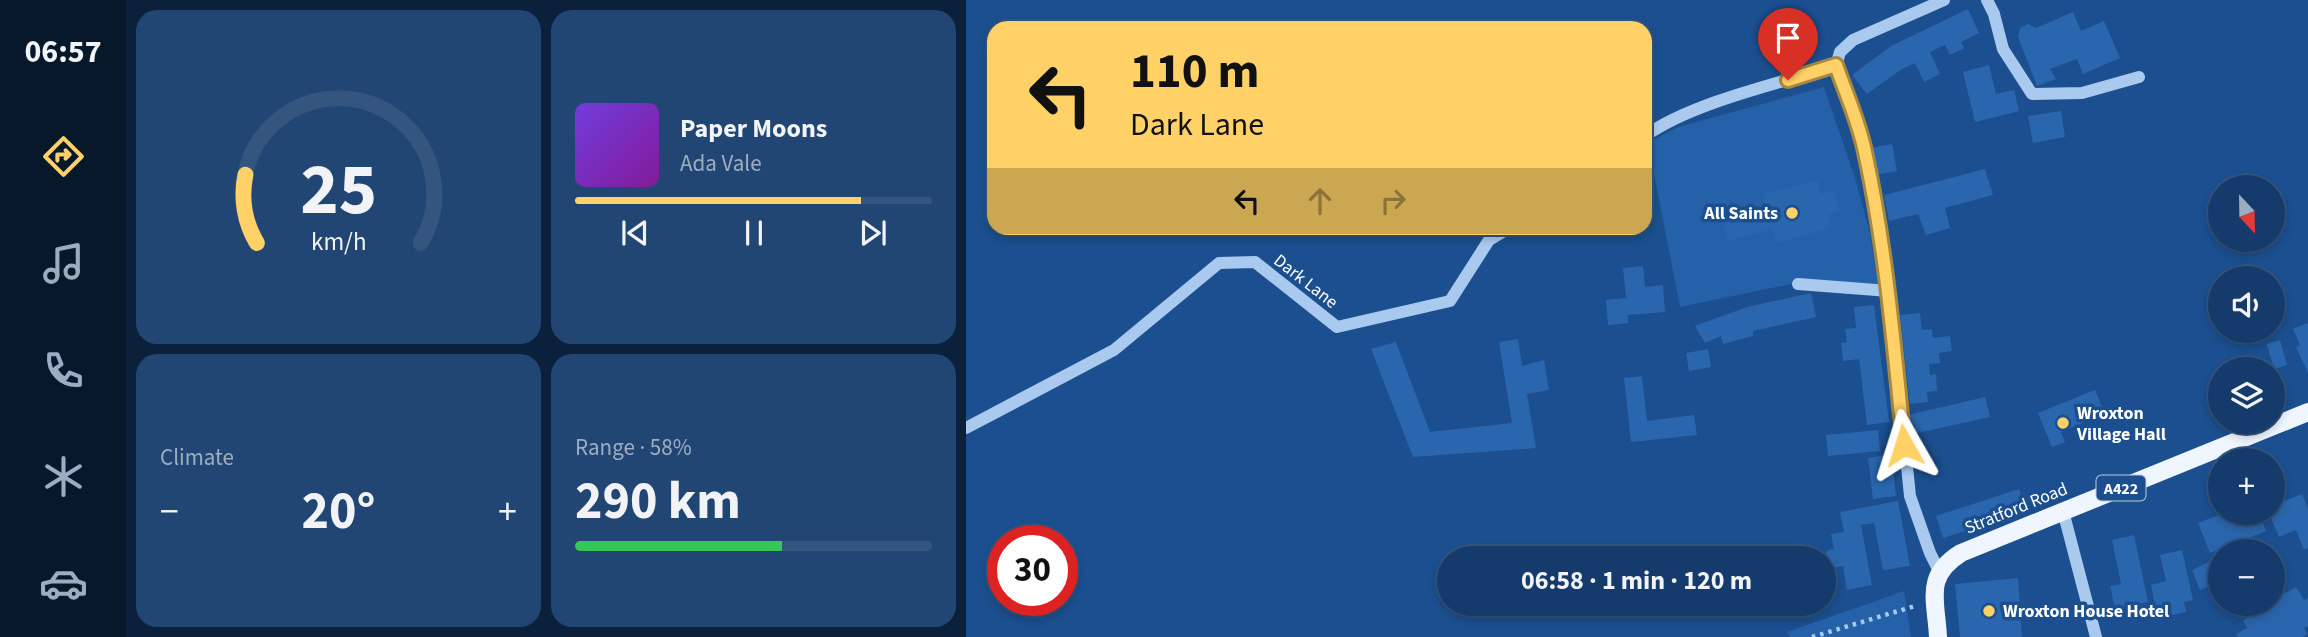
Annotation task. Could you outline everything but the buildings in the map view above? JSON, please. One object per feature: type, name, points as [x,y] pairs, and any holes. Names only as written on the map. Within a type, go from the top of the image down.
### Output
[{"type":"main road","name":"Stratford Road","points":[[1939,571],[1948,561],[1968,550],[2308,412]]},
{"type":"main road","points":[[1938,637],[1935,589],[1939,571]]},
{"type":"street","points":[[1939,571],[1910,496],[1889,290],[1865,150],[1836,65],[1840,52],[1853,40],[1944,0]]},
{"type":"street","points":[[1987,0],[1994,14],[2003,49],[2032,93],[2082,93],[2138,77]]},
{"type":"street","points":[[1652,131],[1704,107],[1836,65]]},
{"type":"street","name":"Dark Lane","points":[[966,428],[1114,350],[1219,263],[1255,262],[1337,327],[1450,301],[1489,240],[1497,235]]},
{"type":"street","points":[[1798,284],[1889,290]]},
{"type":"street","points":[[2063,511],[2096,637]]},
{"type":"path","points":[[1812,637],[1936,599]]},
{"type":"shaded area","points":[[1824,87],[1855,178],[1869,229],[1879,286],[1801,282],[1680,307],[1652,164],[1652,141],[1678,127]]},
{"type":"shaded area","points":[[1904,591],[1911,637],[1790,637],[1787,632]]},
{"type":"place","name":"All Saints","points":[[1792,213]]},
{"type":"place","name":"Wroxton Village Hall","points":[[2063,423]]},
{"type":"place","name":"Wroxton House Hotel","points":[[1989,611]]},
{"type":"route","points":[[1788,80],[1836,65],[1851,104],[1865,150],[1889,290],[1904,445]]}]
